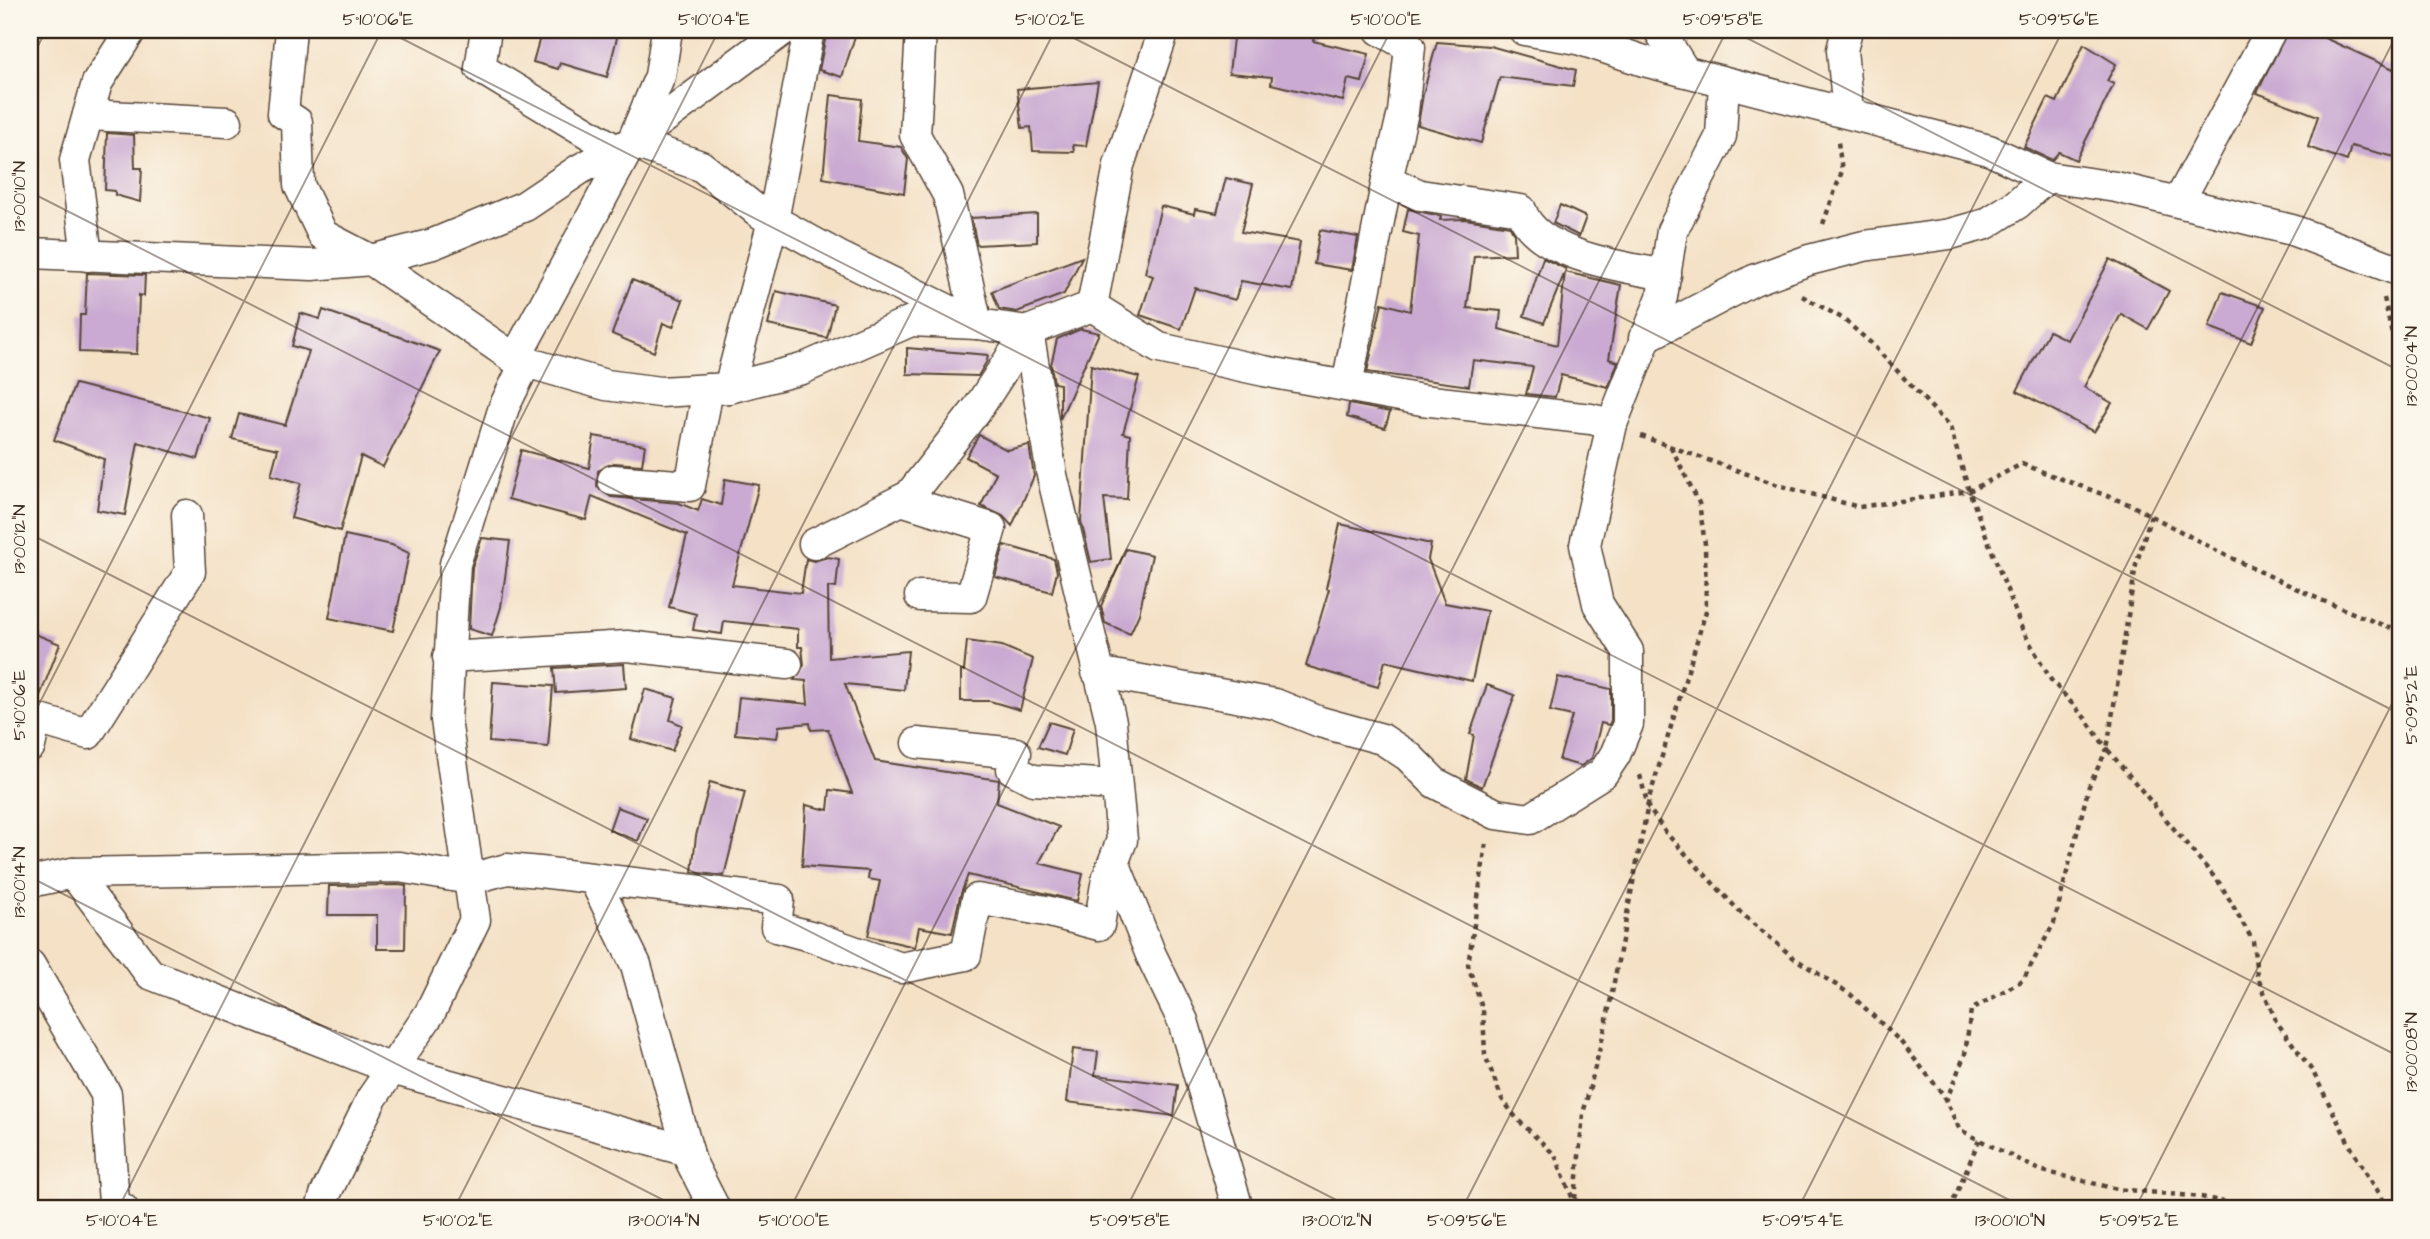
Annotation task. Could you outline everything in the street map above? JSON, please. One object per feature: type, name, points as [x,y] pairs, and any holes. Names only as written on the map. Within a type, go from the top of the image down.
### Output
[{"type":"street","points":[[87,256],[75,160],[97,83],[131,30]]},
{"type":"street","points":[[291,30],[282,113],[297,122],[299,185],[323,235],[371,260],[520,360],[606,385],[660,391],[719,389],[802,369],[911,321],[977,324],[1028,331],[1091,306]]},
{"type":"street","points":[[486,30],[480,68],[624,146],[701,166],[773,220],[977,324]]},
{"type":"street","points":[[321,1209],[325,1195],[372,1098],[430,1013],[475,920],[446,720],[455,564],[520,360],[660,76],[667,30]]},
{"type":"street","points":[[30,254],[312,265],[371,260],[433,244],[525,206],[624,146],[783,30]]},
{"type":"street","points":[[613,480],[690,486],[773,220],[809,30]]},
{"type":"street","points":[[921,30],[915,135],[948,195],[977,324]]},
{"type":"street","points":[[1091,306],[1119,165],[1164,30]]},
{"type":"street","points":[[1347,385],[1403,112],[1410,47],[1380,30]]},
{"type":"street","points":[[1524,30],[1578,39],[1685,72],[1989,150],[2047,177],[2116,187],[2292,230],[2387,267]]},
{"type":"street","points":[[1659,30],[1685,72]]},
{"type":"street","points":[[1847,30],[1842,50],[1848,112]]},
{"type":"street","points":[[2179,201],[2271,30]]},
{"type":"street","points":[[1097,672],[1275,704],[1320,722],[1382,739],[1408,756],[1435,783],[1496,814],[1531,819],[1603,773],[1615,755],[1628,724],[1628,651],[1598,604],[1585,545],[1612,424],[1662,297],[1672,231],[1721,136],[1724,82]]},
{"type":"street","points":[[88,115],[227,122]]},
{"type":"street","points":[[1644,338],[1755,280],[1809,260],[1864,246],[1950,234],[1986,224],[2017,204],[2047,177]]},
{"type":"street","points":[[1387,180],[1420,195],[1521,209],[1524,222],[1540,239],[1621,266],[1666,275]]},
{"type":"street","points":[[1091,306],[1159,348],[1264,371],[1422,400],[1612,424]]},
{"type":"street","points":[[814,544],[909,496],[978,408],[1028,331]]},
{"type":"street","points":[[30,883],[73,873],[399,867],[470,879],[508,869],[779,900],[776,927],[814,937],[901,968],[965,956],[976,899],[1046,911],[1099,925],[1122,840],[1111,722],[1052,475],[1028,331]]},
{"type":"street","points":[[901,500],[992,528],[971,597],[919,596]]},
{"type":"street","points":[[32,727],[88,734],[190,572],[187,515]]},
{"type":"street","points":[[448,657],[626,646],[787,664]]},
{"type":"street","points":[[918,743],[1016,753],[1012,769],[1033,780],[1115,785]]},
{"type":"street","points":[[1114,862],[1151,956],[1183,1021],[1238,1209]]},
{"type":"street","points":[[73,873],[150,974],[392,1069],[688,1151]]},
{"type":"street","points":[[594,879],[636,965],[688,1151],[715,1209]]},
{"type":"street","points":[[30,965],[106,1094],[114,1203],[122,1209]]},
{"type":"path","points":[[1848,112],[1838,138],[1842,171],[1809,260],[1802,295],[1842,318],[1871,343],[1951,427],[1969,491],[2022,629],[2051,680],[2221,885],[2253,941],[2257,975],[2276,1021],[2313,1072],[2354,1153],[2389,1209]]},
{"type":"path","points":[[2387,267],[2400,369]]},
{"type":"path","points":[[1612,424],[1778,485],[1859,507],[1969,491],[2022,464],[2131,505],[2273,578],[2400,632]]},
{"type":"path","points":[[1574,1209],[1583,1114],[1606,1024],[1648,807],[1706,611],[1705,544],[1699,503],[1671,447]]},
{"type":"path","points":[[1946,1101],[1965,1054],[1970,1010],[2023,980],[2054,923],[2090,786],[2106,749],[2136,565],[2151,515]]},
{"type":"path","points":[[1648,807],[1666,833],[1741,913],[1794,958],[1850,994],[1900,1041],[1946,1101],[1960,1130],[2039,1170],[2117,1189],[2201,1197],[2257,1209]]},
{"type":"path","points":[[1496,814],[1484,850],[1468,965],[1483,1010],[1485,1055],[1502,1099],[1517,1119],[1555,1155],[1574,1203]]},
{"type":"path","points":[[1950,1209],[1979,1140]]},
{"type":"building","points":[[542,30],[619,30],[607,77],[560,63],[558,69],[533,62]]},
{"type":"building","points":[[827,30],[857,30],[842,77],[819,70]]},
{"type":"building","points":[[1234,30],[1258,30],[1288,38],[1290,30],[1315,30],[1313,41],[1369,54],[1362,82],[1348,79],[1343,101],[1271,84],[1272,77],[1229,73]]},
{"type":"building","points":[[2288,30],[2307,30],[2400,72],[2400,134],[2395,157],[2351,146],[2347,161],[2308,147],[2318,116],[2257,93]]},
{"type":"building","points":[[1437,42],[1490,46],[1576,70],[1573,86],[1500,77],[1481,143],[1418,125]]},
{"type":"building","points":[[2084,44],[2116,64],[2107,81],[2114,84],[2076,160],[2059,152],[2052,160],[2024,147],[2048,98],[2057,102]]},
{"type":"building","points":[[1098,82],[1086,146],[1073,145],[1074,152],[1033,151],[1031,127],[1022,128],[1017,89]]},
{"type":"building","points":[[831,95],[862,99],[858,141],[901,147],[908,159],[904,193],[823,178]]},
{"type":"building","points":[[107,133],[134,135],[135,168],[142,168],[140,202],[115,195],[115,191],[105,190]]},
{"type":"building","points":[[1226,178],[1253,184],[1241,232],[1300,242],[1292,290],[1241,281],[1235,300],[1195,288],[1181,329],[1140,315],[1153,276],[1145,273],[1161,206],[1194,214],[1195,209],[1217,213]]},
{"type":"building","points":[[1560,205],[1586,217],[1579,236],[1553,223]]},
{"type":"building","points":[[1408,209],[1441,216],[1440,220],[1465,219],[1510,226],[1514,234],[1515,254],[1474,256],[1467,308],[1501,311],[1499,329],[1557,345],[1565,272],[1621,285],[1609,359],[1618,362],[1608,387],[1561,375],[1555,397],[1526,394],[1533,367],[1473,360],[1469,386],[1367,372],[1382,303],[1410,311],[1419,236],[1403,232]]},
{"type":"building","points":[[1037,214],[1037,242],[977,245],[971,218]]},
{"type":"building","points":[[1320,230],[1358,237],[1352,270],[1314,264]]},
{"type":"building","points":[[1082,257],[1064,294],[1017,312],[999,309],[992,291]]},
{"type":"building","points":[[1543,258],[1566,269],[1544,323],[1524,316]]},
{"type":"building","points":[[2110,259],[2169,291],[2148,329],[2121,314],[2084,387],[2112,403],[2094,432],[2017,391],[2049,331],[2067,340]]},
{"type":"building","points":[[87,273],[145,275],[144,296],[139,295],[137,354],[79,352],[80,315],[85,315]]},
{"type":"building","points":[[632,280],[683,300],[673,327],[663,323],[654,352],[612,334]]},
{"type":"building","points":[[776,291],[835,305],[827,338],[768,325]]},
{"type":"building","points":[[2222,292],[2265,307],[2251,343],[2209,327]]},
{"type":"building","points":[[323,310],[440,351],[383,467],[361,456],[340,531],[291,518],[301,483],[271,475],[278,449],[232,439],[239,414],[285,425],[309,351],[292,346],[300,313],[320,319]]},
{"type":"building","points":[[1081,329],[1099,333],[1060,419],[1060,384],[1054,383],[1051,365],[1057,339]]},
{"type":"building","points":[[907,348],[988,355],[978,376],[907,374]]},
{"type":"building","points":[[1091,365],[1139,377],[1123,433],[1130,435],[1127,499],[1104,498],[1111,559],[1091,562],[1081,521]]},
{"type":"building","points":[[75,384],[210,418],[198,459],[138,442],[125,515],[97,510],[104,459],[54,440]]},
{"type":"building","points":[[1349,404],[1390,412],[1385,428],[1347,417]]},
{"type":"building","points":[[979,435],[1007,450],[1029,445],[1034,476],[1012,526],[1003,516],[981,506],[996,473],[966,457]]},
{"type":"building","points":[[594,436],[645,445],[642,465],[614,463],[598,471],[597,487],[611,497],[679,503],[698,511],[702,499],[721,505],[725,479],[759,485],[732,585],[801,593],[806,559],[839,559],[836,588],[828,587],[829,658],[908,651],[904,690],[845,684],[875,761],[999,780],[997,803],[1059,827],[1039,863],[1083,874],[1077,901],[968,875],[960,896],[952,933],[919,927],[915,947],[868,936],[880,881],[868,879],[869,871],[802,866],[806,805],[828,810],[830,790],[852,793],[828,729],[811,730],[810,723],[779,726],[777,738],[735,734],[739,697],[808,704],[806,681],[794,680],[804,665],[802,647],[798,647],[798,629],[724,621],[722,634],[693,630],[696,614],[669,607],[687,535],[592,496],[586,520],[508,499],[521,450],[589,468]]},
{"type":"building","points":[[1340,524],[1431,544],[1428,559],[1445,603],[1487,611],[1472,681],[1385,661],[1378,687],[1306,666],[1329,589],[1326,588]]},
{"type":"building","points":[[345,535],[392,545],[409,553],[393,631],[329,618]]},
{"type":"building","points":[[482,538],[510,541],[501,607],[492,636],[469,629],[472,567]]},
{"type":"building","points":[[1004,545],[1054,559],[1057,572],[1052,592],[995,577]]},
{"type":"building","points":[[1126,549],[1152,555],[1139,614],[1130,634],[1105,623],[1101,606]]},
{"type":"building","points":[[30,632],[60,644],[38,701],[30,700]]},
{"type":"building","points":[[967,641],[1002,646],[1033,659],[1020,710],[990,701],[961,701],[961,671],[964,671]]},
{"type":"building","points":[[624,664],[626,688],[556,693],[554,668]]},
{"type":"building","points":[[1558,677],[1611,689],[1611,720],[1609,725],[1601,723],[1592,758],[1581,766],[1559,760],[1572,716],[1550,711]]},
{"type":"building","points":[[493,682],[553,686],[548,747],[489,742]]},
{"type":"building","points":[[1487,685],[1515,695],[1482,787],[1466,779],[1474,735],[1470,734]]},
{"type":"building","points":[[645,689],[676,698],[670,720],[682,725],[672,751],[631,739]]},
{"type":"building","points":[[1049,722],[1073,729],[1065,755],[1038,747]]},
{"type":"building","points":[[710,782],[745,792],[724,876],[692,872],[696,836]]},
{"type":"building","points":[[617,807],[647,818],[638,841],[609,830]]},
{"type":"building","points":[[329,886],[406,886],[405,949],[377,949],[377,915],[328,915]]},
{"type":"building","points":[[1073,1049],[1098,1052],[1095,1075],[1178,1085],[1174,1116],[1067,1102]]}]
